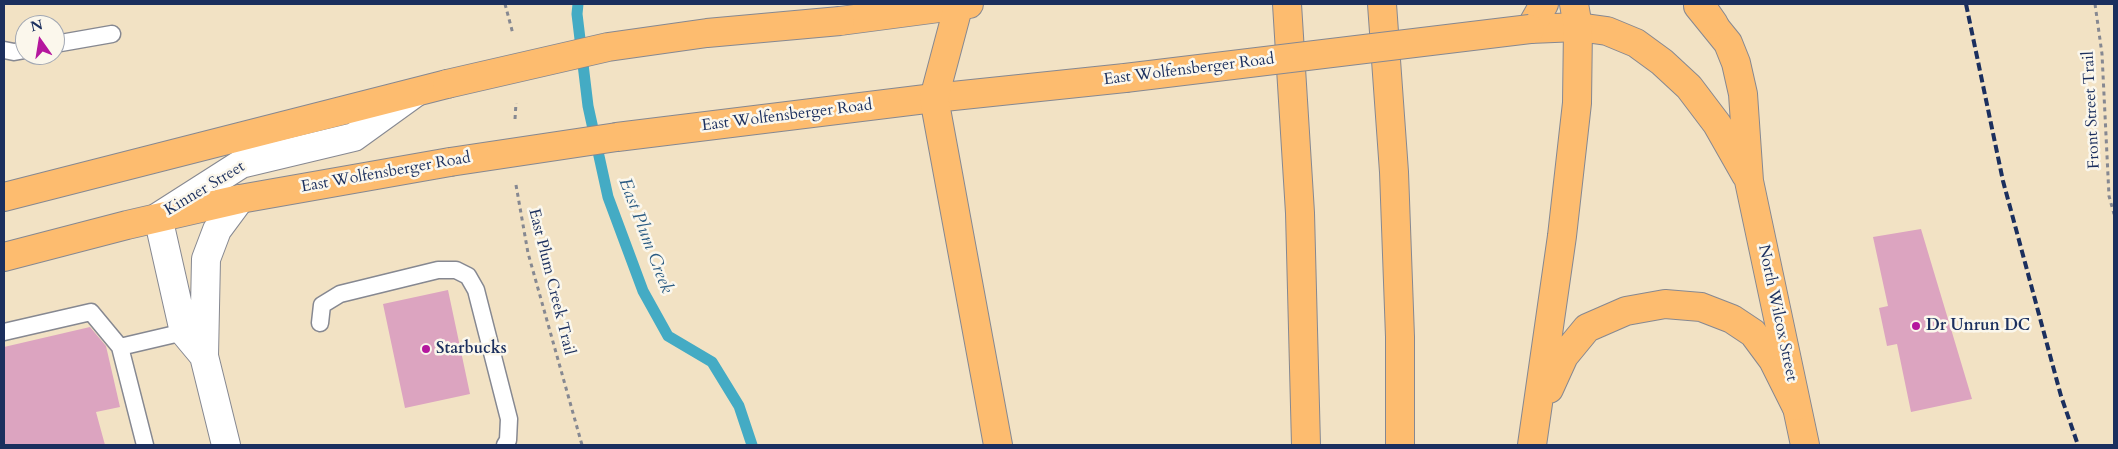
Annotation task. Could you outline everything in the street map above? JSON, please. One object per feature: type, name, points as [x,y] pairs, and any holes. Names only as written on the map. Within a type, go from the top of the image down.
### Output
[{"type":"main road","points":[[4,198],[447,84],[608,46],[707,33],[840,21],[962,4],[934,98],[998,445]]},
{"type":"main road","points":[[1287,4],[1300,213],[1306,445]]},
{"type":"main road","points":[[1382,4],[1394,172],[1400,337],[1400,445]]},
{"type":"main road","points":[[1530,29],[1544,4]]},
{"type":"main road","name":"North Wilcox Street","points":[[1696,4],[1707,14],[1728,43],[1736,63],[1743,94],[1749,181],[1805,445]]},
{"type":"main road","points":[[1533,433],[1562,236],[1577,103],[1576,15]]},
{"type":"main road","name":"East Wolfensberger Road","points":[[4,257],[240,198],[450,162],[617,137],[1530,29],[1576,15]]},
{"type":"main road","name":"North Wilcox Street","points":[[1576,15],[1636,43],[1662,62],[1689,87],[1717,124],[1749,181]]},
{"type":"main road","points":[[4,188],[70,181]]},
{"type":"main road","points":[[1533,433],[1564,356],[1587,328],[1626,311],[1665,304],[1702,307],[1732,319],[1753,333],[1773,360],[1796,406]]},
{"type":"street","name":"Kinner Street","points":[[204,356],[184,332],[158,218],[241,164],[354,137],[415,93]]},
{"type":"street","name":"Kinner Street","points":[[226,445],[204,356],[206,258],[217,230],[240,198]]},
{"type":"lane","points":[[65,42],[112,34]]},
{"type":"lane","points":[[320,323],[322,305],[340,294],[438,270],[456,270],[468,276],[476,290],[509,420],[508,440],[505,445]]},
{"type":"lane","points":[[4,332],[91,312],[120,347],[145,445]]},
{"type":"lane","points":[[120,347],[184,332]]},
{"type":"path","points":[[505,4],[514,36]]},
{"type":"path","name":"Front Street Trail","points":[[2096,4],[2102,54],[2109,196],[2114,214]]},
{"type":"path","points":[[515,123],[517,94]]},
{"type":"path","name":"East Plum Creek Trail","points":[[515,182],[528,253],[582,445]]},
{"type":"building","name":"Dr Unrun DC","points":[[1921,229],[1972,399],[1911,412],[1897,344],[1887,346],[1879,308],[1888,306],[1873,237]]},
{"type":"building","name":"Starbucks","points":[[448,290],[470,394],[405,408],[383,304]]},
{"type":"building","points":[[90,327],[106,346],[120,407],[96,412],[105,445],[4,445],[4,347]]},
{"type":"waterway","name":"East Plum Creek","points":[[578,4],[577,14],[588,106],[608,197],[643,291],[668,336],[712,362],[739,406],[752,445]]},
{"type":"railway","points":[[1966,4],[2003,181],[2061,396],[2078,445]]},
{"type":"place","name":"Dr Unrun DC","points":[[1916,326]]},
{"type":"place","name":"Starbucks","points":[[426,349]]}]
